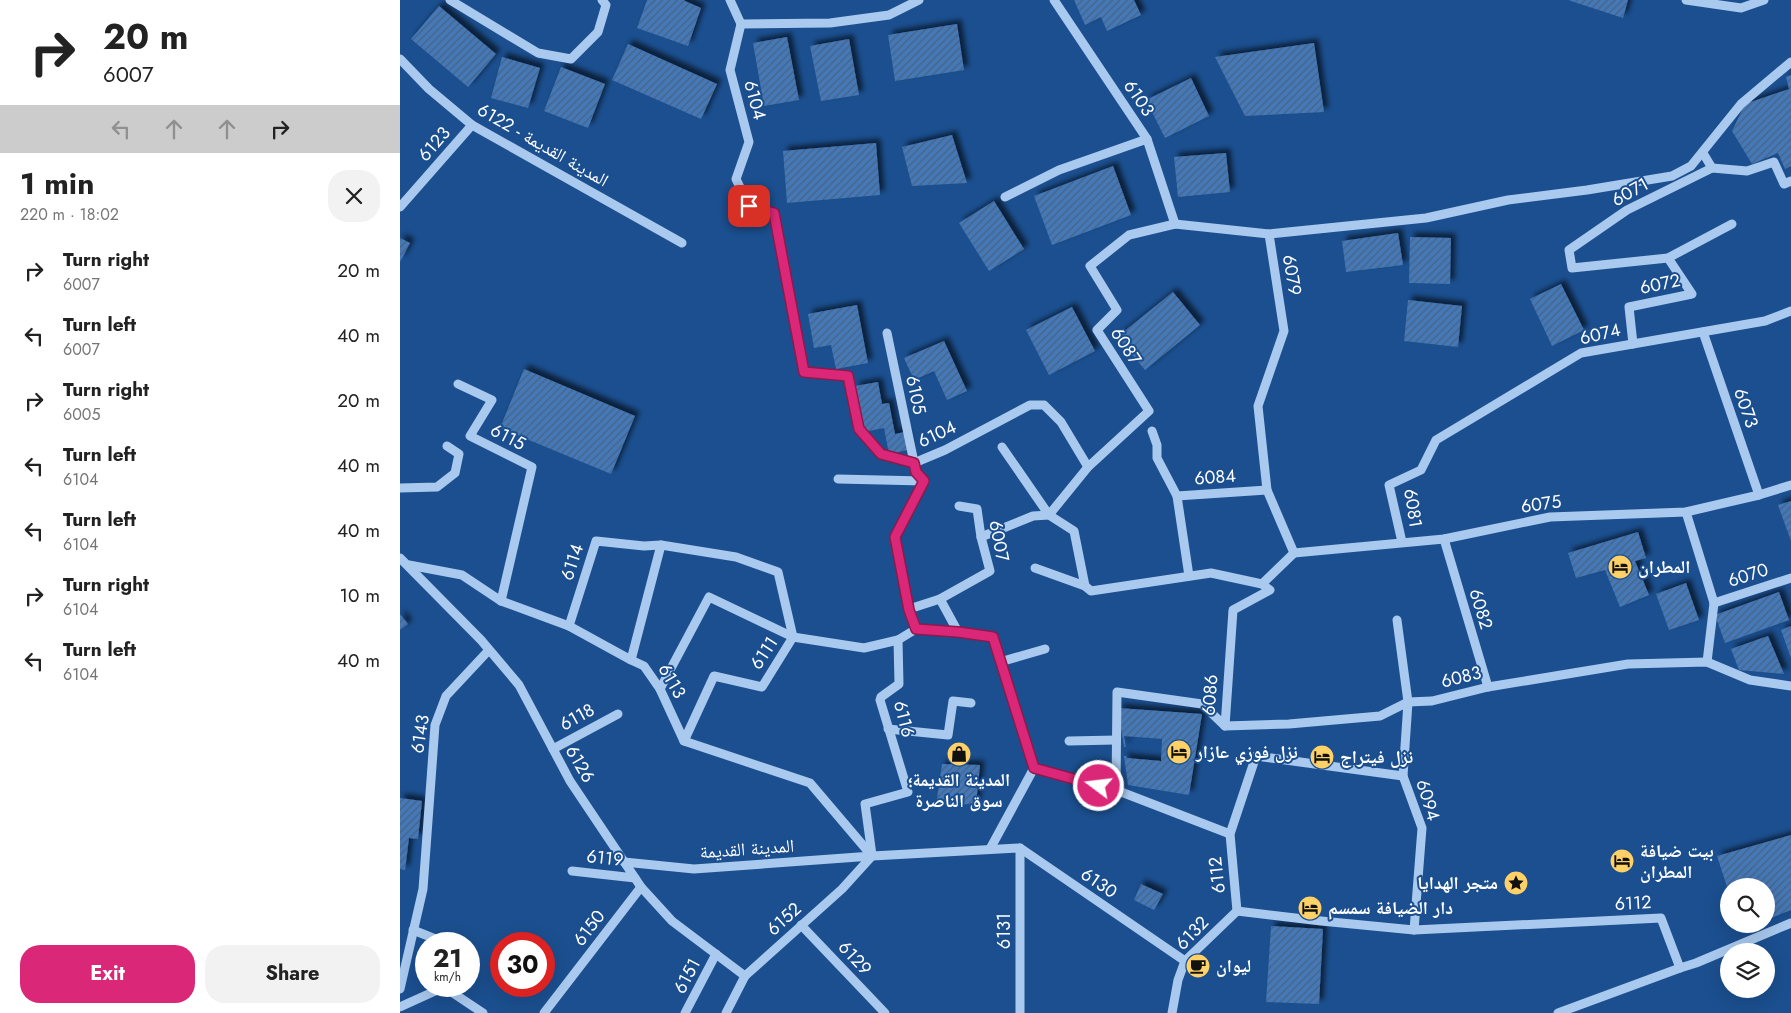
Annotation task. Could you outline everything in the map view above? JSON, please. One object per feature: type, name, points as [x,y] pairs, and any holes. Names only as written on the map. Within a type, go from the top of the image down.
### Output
[{"type":"street","points":[[450,0],[538,54],[570,59],[598,32],[606,5],[602,0]]},
{"type":"street","points":[[730,0],[741,24],[830,23],[889,15],[919,0]]},
{"type":"street","name":"6103","points":[[1054,0],[1147,139],[1175,224]]},
{"type":"street","points":[[1686,0],[1741,8],[1764,0]]},
{"type":"street","name":"6104","points":[[741,24],[730,70],[750,142],[736,178],[749,206],[774,213],[804,372],[848,376],[859,429],[881,454],[914,463],[945,450],[1030,405],[1044,405],[1061,422],[1088,467]]},
{"type":"street","name":"المدينة القديمة - 6122","points":[[400,59],[428,89],[472,125],[682,243]]},
{"type":"street","name":"6079","points":[[1294,552],[1267,490],[1258,406],[1284,331],[1269,234],[1426,218],[1508,200],[1587,190],[1672,176],[1691,166],[1741,104],[1791,62]]},
{"type":"street","name":"6123","points":[[400,207],[472,125]]},
{"type":"street","points":[[1005,197],[1059,170],[1147,139]]},
{"type":"street","points":[[1703,153],[1712,168],[1747,171],[1774,162],[1784,184],[1791,181]]},
{"type":"street","name":"6071","points":[[1572,268],[1568,250],[1627,210],[1712,168]]},
{"type":"street","name":"6087","points":[[1049,515],[1088,467],[1149,411],[1097,330],[1117,310],[1090,266],[1129,235],[1175,224],[1269,234]]},
{"type":"street","name":"6072","points":[[1572,268],[1668,258],[1732,224]]},
{"type":"street","name":"6072","points":[[1634,344],[1629,307],[1692,294],[1668,258]]},
{"type":"street","name":"6074","points":[[1436,440],[1582,353],[1765,321],[1791,311]]},
{"type":"street","name":"6073","points":[[1703,332],[1759,496]]},
{"type":"street","name":"6105","points":[[886,333],[916,472],[924,481]]},
{"type":"street","name":"6115","points":[[458,384],[492,400],[470,436],[532,467],[501,601]]},
{"type":"street","name":"6084","points":[[1152,431],[1157,445],[1157,458],[1177,496],[1267,490]]},
{"type":"street","name":"6081","points":[[1402,542],[1390,485],[1422,470],[1436,440]]},
{"type":"street","points":[[400,488],[437,487],[455,473],[459,454],[447,446]]},
{"type":"street","points":[[1002,447],[1049,515],[1074,531],[1085,586]]},
{"type":"street","points":[[838,478],[924,481],[895,537],[909,610],[916,629]]},
{"type":"street","name":"6075","points":[[1294,552],[1444,539],[1550,517],[1686,512],[1759,496],[1791,485]]},
{"type":"street","points":[[1177,496],[1189,576]]},
{"type":"street","name":"6007","points":[[909,610],[940,599],[990,571],[976,508],[959,506]]},
{"type":"street","points":[[1686,512],[1714,603],[1707,662]]},
{"type":"street","points":[[981,537],[1033,516],[1049,515]]},
{"type":"street","name":"6082","points":[[1444,539],[1488,687]]},
{"type":"street","name":"6114","points":[[569,626],[596,541],[644,546],[661,545]]},
{"type":"street","points":[[631,660],[661,545],[736,557],[778,572],[794,637]]},
{"type":"street","name":"6086","points":[[1225,726],[1232,610],[1270,590],[1262,584],[1294,552]]},
{"type":"street","name":"6126","points":[[400,558],[409,565],[489,650],[519,685],[570,781],[641,886],[672,921],[745,976]]},
{"type":"street","name":"6113","points":[[409,565],[462,575],[501,601],[569,626],[644,666],[660,690],[684,741]]},
{"type":"street","points":[[1035,568],[1085,586],[1091,590],[1211,573],[1262,584]]},
{"type":"street","name":"6070","points":[[1714,603],[1791,578]]},
{"type":"street","points":[[660,690],[709,597],[794,637],[864,648],[898,640],[916,629],[993,637],[1034,768],[990,849]]},
{"type":"street","points":[[940,599],[958,632]]},
{"type":"street","name":"6094","points":[[1397,620],[1408,702],[1403,776],[1422,828],[1414,930]]},
{"type":"street","name":"6111","points":[[684,741],[714,676],[762,687],[794,637]]},
{"type":"street","name":"6116","points":[[872,856],[866,804],[908,792],[880,700],[881,697],[899,684],[898,640]]},
{"type":"street","points":[[1000,662],[1045,649]]},
{"type":"street","name":"6143","points":[[400,988],[423,889],[435,725],[446,696],[489,650]]},
{"type":"street","name":"6083","points":[[1225,726],[1289,724],[1380,716],[1408,702],[1432,701],[1488,687],[1628,664],[1707,662],[1750,680],[1791,686]]},
{"type":"street","name":"6086","points":[[1116,790],[1116,692],[1202,704],[1225,726]]},
{"type":"street","points":[[888,729],[948,735],[953,701],[971,703]]},
{"type":"street","name":"6118","points":[[553,749],[618,714]]},
{"type":"street","points":[[1070,741],[1116,740]]},
{"type":"street","points":[[684,741],[810,783],[872,856],[1020,848]]},
{"type":"street","points":[[1230,834],[1256,756],[1403,776]]},
{"type":"street","name":"6112","points":[[1034,768],[1116,790],[1230,834],[1237,910],[1414,930],[1661,918],[1680,968]]},
{"type":"street","name":"6130","points":[[1020,848],[1185,961]]},
{"type":"street","name":"6131","points":[[1020,848],[1020,1013]]},
{"type":"street","name":"المدينة القديمة","points":[[624,862],[694,870],[872,856]]},
{"type":"street","name":"6152","points":[[726,1013],[745,976],[842,889],[872,856]]},
{"type":"street","name":"6119","points":[[572,871],[635,878]]},
{"type":"street","name":"6150","points":[[544,1013],[641,886]]},
{"type":"street","name":"6132","points":[[1172,1013],[1178,980],[1185,961],[1237,910]]},
{"type":"street","points":[[1558,1013],[1696,963],[1791,923]]},
{"type":"street","name":"6129","points":[[802,925],[885,1013]]},
{"type":"street","points":[[414,930],[419,932]]},
{"type":"street","name":"6151","points":[[685,1013],[716,954]]},
{"type":"street","points":[[400,1007],[422,997]]},
{"type":"street","points":[[460,997],[483,1013]]},
{"type":"building","points":[[647,0],[685,0],[701,8],[688,46],[637,28]]},
{"type":"building","points":[[1074,0],[1134,0],[1141,15],[1107,31],[1101,17],[1085,25]]},
{"type":"building","points":[[1568,0],[1628,0],[1623,18]]},
{"type":"building","points":[[439,6],[496,54],[468,87],[411,39]]},
{"type":"building","points":[[957,24],[964,70],[895,81],[888,35]]},
{"type":"building","points":[[787,37],[799,100],[764,106],[753,43]]},
{"type":"building","points":[[849,39],[859,95],[821,101],[810,46]]},
{"type":"building","points":[[1314,43],[1324,112],[1245,116],[1215,57]]},
{"type":"building","points":[[628,44],[717,84],[701,119],[612,80]]},
{"type":"building","points":[[502,57],[540,68],[528,108],[491,98]]},
{"type":"building","points":[[561,67],[605,84],[588,128],[544,111]]},
{"type":"building","points":[[1791,75],[1791,166],[1785,169],[1778,153],[1752,164],[1732,131],[1745,104],[1789,89],[1786,77]]},
{"type":"building","points":[[1191,78],[1209,116],[1165,138],[1146,100]]},
{"type":"building","points":[[952,135],[967,183],[912,186],[902,147]]},
{"type":"building","points":[[876,143],[880,195],[787,203],[783,151]]},
{"type":"building","points":[[1226,153],[1230,192],[1178,197],[1174,157]]},
{"type":"building","points":[[1113,166],[1131,215],[1052,245],[1034,196]]},
{"type":"building","points":[[994,201],[1024,249],[989,271],[959,223]]},
{"type":"building","points":[[1398,233],[1403,265],[1346,272],[1342,241]]},
{"type":"building","points":[[1410,237],[1451,238],[1450,284],[1409,283]]},
{"type":"building","points":[[400,238],[410,243],[400,262]]},
{"type":"building","points":[[1561,284],[1584,330],[1552,346],[1530,299]]},
{"type":"building","points":[[1173,292],[1200,325],[1145,370],[1117,337]]},
{"type":"building","points":[[1408,300],[1462,306],[1458,347],[1404,341]]},
{"type":"building","points":[[857,305],[868,363],[836,369],[831,345],[814,348],[808,314]]},
{"type":"building","points":[[1072,307],[1095,351],[1049,375],[1026,330]]},
{"type":"building","points":[[944,341],[967,391],[947,400],[934,371],[914,380],[904,358]]},
{"type":"building","points":[[524,369],[635,416],[611,474],[500,428]]},
{"type":"building","points":[[878,382],[882,404],[889,403],[895,434],[905,432],[908,450],[889,454],[884,428],[864,432],[855,386]]},
{"type":"building","points":[[1791,501],[1791,541],[1778,505]]},
{"type":"building","points":[[1638,532],[1646,558],[1635,561],[1649,595],[1620,607],[1605,570],[1576,578],[1568,553]]},
{"type":"building","points":[[1686,583],[1699,620],[1669,630],[1656,594]]},
{"type":"building","points":[[1779,592],[1789,620],[1725,643],[1715,615]]},
{"type":"building","points":[[400,614],[408,624],[400,630]]},
{"type":"building","points":[[1791,626],[1791,658],[1781,630]]},
{"type":"building","points":[[1768,636],[1784,674],[1739,670],[1731,649]]},
{"type":"building","name":"نزل فوزي عازار","points":[[1118,708],[1202,714],[1189,795],[1128,785],[1124,756],[1127,758],[1161,761],[1162,739],[1124,736],[1126,747],[1124,747]]},
{"type":"building","points":[[942,764],[980,765],[976,804],[936,805]]},
{"type":"building","points":[[400,798],[422,801],[418,839],[409,838],[405,870],[400,869]]},
{"type":"building","points":[[1791,835],[1791,910],[1775,916],[1775,878],[1724,878],[1717,856]]},
{"type":"building","points":[[1141,884],[1163,894],[1154,910],[1134,900]]},
{"type":"building","points":[[1271,926],[1323,929],[1319,1004],[1266,1002]]},
{"type":"place","name":"المطران","points":[[1620,567]]},
{"type":"place","name":"نزل فوزي عازار","points":[[1179,752]]},
{"type":"place","name":"المدينة القديمة؛ سوق الناصرة","points":[[959,754]]},
{"type":"place","name":"نزل فيتراج","points":[[1322,757]]},
{"type":"place","name":"بيت ضيافة المطران","points":[[1622,861]]},
{"type":"place","name":"متجر الهدايا","points":[[1516,883]]},
{"type":"place","name":"دار الضيافة سمسم","points":[[1310,908]]},
{"type":"place","name":"ليوان","points":[[1198,966]]},
{"type":"route","points":[[749,206],[774,213],[804,372],[848,376],[859,429],[881,454],[914,463],[916,472],[924,481],[895,537],[909,610],[916,629],[993,637],[1034,768],[1099,786]]}]
